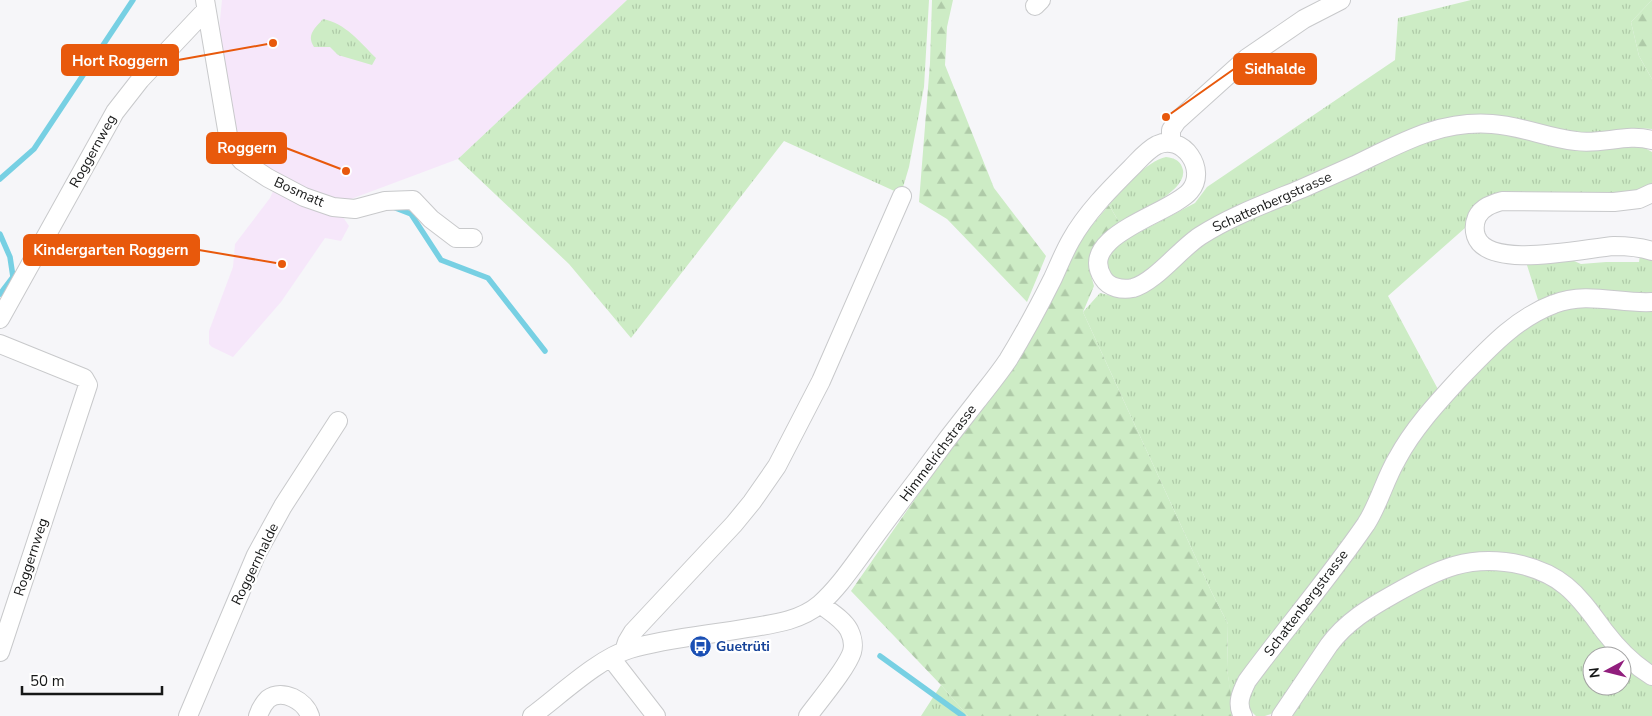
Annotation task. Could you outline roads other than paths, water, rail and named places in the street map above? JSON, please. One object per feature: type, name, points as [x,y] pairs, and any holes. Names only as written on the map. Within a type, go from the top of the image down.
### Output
[{"type":"street","points":[[1171,143],[1171,130],[1177,121],[1247,58],[1304,19],[1341,0]]},
{"type":"street","name":"Bosmatt","points":[[206,5],[230,147],[242,161],[268,178],[304,197],[334,207],[355,209],[385,201],[413,200],[431,219],[456,238],[473,238]]},
{"type":"street","name":"Roggernweg","points":[[0,319],[115,112],[140,80],[206,5]]},
{"type":"street","name":"Schattenbergstrasse","points":[[1171,143],[1182,148],[1191,156],[1197,172],[1195,185],[1192,190],[1176,203],[1123,230],[1106,243],[1100,256],[1100,270],[1105,282],[1115,288],[1130,289],[1144,284],[1191,243],[1222,223],[1334,175],[1407,139],[1434,130],[1463,124],[1487,123],[1522,128],[1578,142],[1600,142],[1634,137],[1652,140]]},
{"type":"street","name":"Himmelrichstrasse","points":[[532,716],[586,674],[617,654],[662,642],[788,621],[820,604],[841,582],[927,465],[1006,363],[1048,288],[1072,238],[1086,218],[1148,151],[1160,144],[1171,143]]},
{"type":"street","points":[[1652,193],[1639,199],[1614,202],[1502,201],[1489,205],[1484,209],[1476,219],[1474,226],[1480,244],[1490,251],[1497,253],[1522,255],[1555,254],[1614,246],[1634,247],[1652,251]]},
{"type":"street","name":"Himmelrichstrasse","points":[[617,654],[636,629],[734,524],[777,466],[821,381],[902,196]]},
{"type":"street","name":"Schattenbergstrasse","points":[[1243,716],[1239,702],[1247,681],[1369,520],[1397,459],[1415,431],[1441,398],[1486,351],[1502,336],[1531,315],[1567,300],[1588,297],[1652,302]]},
{"type":"street","name":"Roggernweg","points":[[0,344],[84,378],[88,385],[0,652]]},
{"type":"street","name":"Roggernhalde","points":[[188,716],[256,555],[283,506],[338,421]]},
{"type":"street","points":[[1280,716],[1333,639],[1357,616],[1410,584],[1433,573],[1462,563],[1476,561],[1489,560],[1517,564],[1536,569],[1554,577],[1575,594],[1617,647],[1652,676]]},
{"type":"street","points":[[808,716],[846,663],[853,646],[847,627],[820,604]]},
{"type":"street","points":[[617,654],[656,716]]},
{"type":"street","points":[[258,716],[262,706],[269,698],[280,695],[295,698],[302,702],[310,716]]},
{"type":"waterway","points":[[0,179],[34,149],[133,0]]},
{"type":"waterway","points":[[393,207],[411,214],[441,260],[488,278],[545,351]]},
{"type":"waterway","points":[[0,234],[10,257],[13,277],[0,294]]},
{"type":"waterway","points":[[880,656],[963,716]]},
{"type":"place","name":"Hort Roggern","points":[[273,43]]},
{"type":"place","name":"Sidhalde","points":[[1166,117]]},
{"type":"place","name":"Roggern","points":[[346,171]]},
{"type":"place","name":"Kindergarten Roggern","points":[[282,264]]},
{"type":"place","name":"Guetrüti","points":[[700,646]]}]
